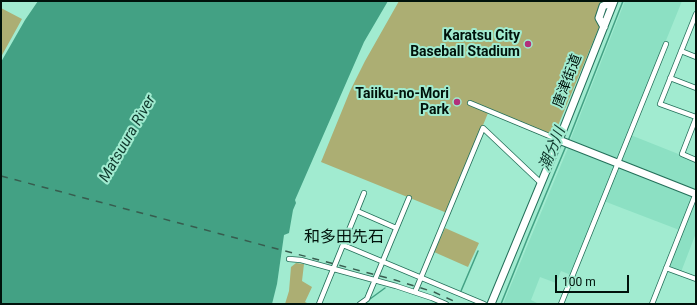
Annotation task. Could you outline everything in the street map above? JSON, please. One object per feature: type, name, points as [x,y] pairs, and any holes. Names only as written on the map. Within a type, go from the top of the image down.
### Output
[{"type":"street","name":"唐津街道","points":[[491,304],[541,184],[565,143],[613,2]]},
{"type":"street","points":[[696,14],[694,26],[681,52],[660,104],[696,118],[682,154],[696,160]]},
{"type":"street","points":[[561,304],[666,44]]},
{"type":"street","points":[[681,52],[696,57]]},
{"type":"street","points":[[670,78],[696,88]]},
{"type":"street","points":[[470,103],[565,143],[696,193],[652,304]]},
{"type":"street","points":[[415,292],[483,128],[541,184]]},
{"type":"street","points":[[319,304],[364,193]]},
{"type":"street","points":[[360,304],[367,299],[395,228],[409,198]]},
{"type":"street","points":[[357,211],[395,228]]},
{"type":"street","points":[[343,245],[484,304]]},
{"type":"street","points":[[289,259],[301,260],[374,280],[415,292],[446,304]]},
{"type":"street","points":[[666,268],[696,279]]},
{"type":"shaded area","name":"Taiiku-no-Mori Park","points":[[399,1],[610,1],[552,140],[488,113],[447,213],[321,162],[350,91]]},
{"type":"shaded area","points":[[625,1],[682,1],[628,134],[696,161],[696,189],[570,141]]},
{"type":"shaded area","points":[[1,8],[22,19],[1,57]]},
{"type":"shaded area","points":[[568,148],[696,197],[696,233],[681,272],[668,268],[682,231],[601,200],[571,275],[561,271],[556,283],[540,277],[531,300],[539,304],[503,304]]},
{"type":"shaded area","points":[[445,228],[479,243],[468,267],[434,252]]},
{"type":"shaded area","points":[[296,263],[304,264],[302,281],[312,287],[305,302],[309,304],[285,304],[289,291],[291,267]]},
{"type":"water","name":"Matsuura River","points":[[38,1],[388,1],[364,42],[295,200],[296,203],[293,210],[289,233],[284,235],[277,284],[272,304],[1,304],[1,62],[25,20]]},
{"type":"waterway","name":"潮分川","points":[[568,141],[623,1]]},
{"type":"waterway","name":"潮分川","points":[[501,304],[566,146]]},
{"type":"waterway","points":[[461,291],[478,251]]},
{"type":"waterway","points":[[367,293],[371,284]]},
{"type":"waterway","points":[[370,299],[385,288]]},
{"type":"railway","points":[[1,176],[395,280],[434,292],[460,304]]},
{"type":"place","name":"Karatsu City Baseball Stadium","points":[[528,44]]},
{"type":"place","name":"Taiiku-no-Mori Park","points":[[457,102]]},
{"type":"district","name":"和多田先石","points":[[344,238]]}]
